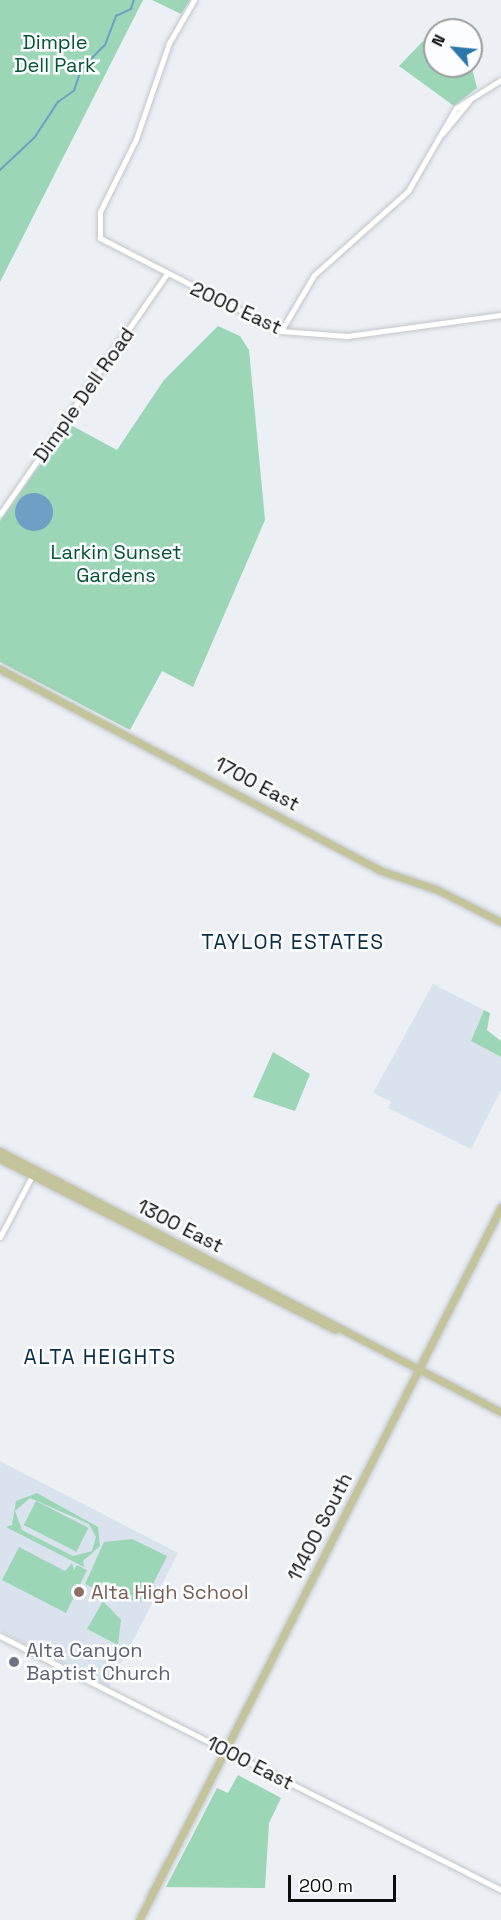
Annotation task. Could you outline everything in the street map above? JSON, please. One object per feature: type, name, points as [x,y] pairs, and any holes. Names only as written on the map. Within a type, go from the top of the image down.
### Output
[{"type":"main road","name":"1700 East","points":[[0,669],[379,870],[438,890],[501,922]]},
{"type":"main road","name":"1300 East","points":[[0,1151],[33,1173]]},
{"type":"main road","name":"1300 East","points":[[0,1159],[33,1173],[418,1372],[501,1412]]},
{"type":"main road","name":"11400 South","points":[[139,1920],[501,1207]]},
{"type":"street","name":"2000 East","points":[[194,0],[169,43],[146,116],[96,229],[105,242],[281,331],[347,336],[501,315]]},
{"type":"street","points":[[281,331],[314,275],[400,200],[442,134],[470,99],[501,80]]},
{"type":"street","name":"Dimple Dell Road","points":[[0,514],[167,274]]},
{"type":"street","points":[[0,1237],[33,1173]]},
{"type":"street","name":"1000 East","points":[[0,1636],[501,1890]]},
{"type":"shaded area","points":[[433,984],[484,1010],[471,1041],[501,1057],[501,1090],[471,1149],[388,1108],[391,1102],[373,1093]]},
{"type":"shaded area","name":"Alta High School","points":[[0,1461],[178,1553],[109,1687],[0,1631]]},
{"type":"green space","name":"Dimple Dell Park","points":[[0,0],[143,0],[0,282]]},
{"type":"green space","points":[[152,0],[190,0],[181,14]]},
{"type":"green space","points":[[423,41],[423,78],[474,78],[477,88],[454,106],[399,66]]},
{"type":"green space","name":"Larkin Sunset Gardens","points":[[218,326],[240,336],[249,350],[265,520],[193,687],[162,671],[130,730],[0,662],[0,521],[69,424],[117,450],[164,380]]},
{"type":"green space","points":[[484,1010],[490,1013],[487,1030],[501,1041],[501,1057],[471,1041]]},
{"type":"green space","points":[[273,1052],[310,1074],[295,1111],[253,1097]]},
{"type":"green space","points":[[37,1493],[98,1527],[100,1546],[83,1561],[84,1567],[6,1527],[12,1525],[16,1501]],"holes":[[[30,1498],[89,1524],[96,1537],[92,1551],[73,1556],[22,1530],[15,1511]]]},
{"type":"green space","points":[[36,1501],[89,1528],[76,1552],[24,1525]]},
{"type":"green space","points":[[132,1539],[167,1556],[144,1602],[123,1599],[101,1583],[97,1590],[85,1584],[104,1542]]},
{"type":"green space","points":[[19,1547],[65,1571],[72,1563],[74,1570],[77,1565],[87,1570],[66,1613],[2,1580]]},
{"type":"green space","points":[[103,1601],[121,1620],[118,1645],[87,1629]]},
{"type":"green space","points":[[238,1775],[281,1798],[269,1823],[265,1888],[166,1887],[217,1788],[228,1793]]},
{"type":"water","points":[[34,493],[48,498],[53,512],[48,526],[34,531],[20,526],[15,512],[20,498]]},
{"type":"waterway","points":[[0,170],[35,137],[58,102],[74,91],[81,69],[105,45],[116,16],[131,9],[134,0]]},
{"type":"place","name":"Alta High School","points":[[79,1592]]},
{"type":"place","name":"Alta Canyon Baptist Church","points":[[14,1662]]},
{"type":"district","name":"TAYLOR ESTATES","points":[[293,942]]},
{"type":"district","name":"ALTA HEIGHTS","points":[[100,1357]]}]
